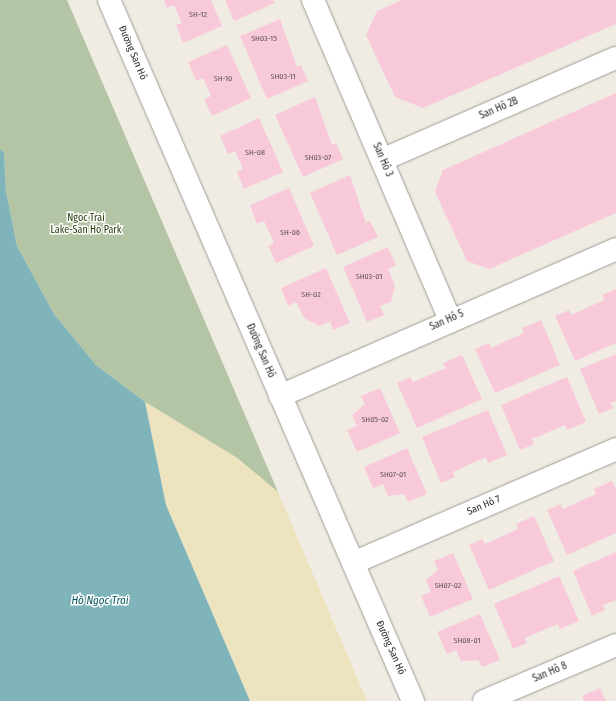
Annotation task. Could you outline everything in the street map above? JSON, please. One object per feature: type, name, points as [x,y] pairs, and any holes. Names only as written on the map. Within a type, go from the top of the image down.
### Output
[{"type":"street","name":"Đường San Hô","points":[[109,0],[413,701]]},
{"type":"street","name":"San Hô 3","points":[[318,2],[382,160],[450,320]]},
{"type":"street","name":"San Hô 2B","points":[[382,160],[616,58]]},
{"type":"street","name":"San Hô 5","points":[[280,396],[450,320],[616,249]]},
{"type":"street","name":"San Hô 7","points":[[353,563],[616,449]]},
{"type":"street","name":"San Hô 8","points":[[484,701],[616,645]]},
{"type":"green space","name":"Ngoc Trai Lake-San Ho Park","points":[[0,0],[67,0],[278,492],[237,458],[145,402],[96,365],[54,314],[17,246],[6,191],[4,152],[0,150]]},
{"type":"sand","points":[[145,402],[237,458],[278,492],[367,701],[250,701],[166,505]]},
{"type":"water","name":"Hồ Ngọc Trai","points":[[0,150],[4,152],[6,191],[17,246],[54,314],[96,365],[145,402],[166,505],[250,701],[0,701]]},
{"type":"building","points":[[164,0],[211,0],[222,26],[183,43],[176,25],[182,23],[174,5],[167,8]]},
{"type":"building","points":[[225,0],[273,0],[275,3],[234,21]]},
{"type":"building","points":[[402,0],[616,0],[616,24],[423,108],[395,97],[366,35],[377,11]]},
{"type":"building","points":[[280,19],[297,67],[301,65],[308,81],[267,99],[240,36]]},
{"type":"building","points":[[227,45],[251,98],[212,116],[204,99],[211,96],[203,78],[196,81],[188,62]]},
{"type":"building","points":[[616,93],[616,213],[489,269],[467,261],[435,192],[443,170]]},
{"type":"building","points":[[315,97],[332,145],[336,143],[343,159],[303,177],[275,115]]},
{"type":"building","points":[[259,118],[283,172],[244,189],[237,172],[243,169],[235,151],[228,154],[220,136]]},
{"type":"building","points":[[350,175],[366,223],[370,221],[378,237],[337,255],[310,193]]},
{"type":"building","points":[[289,188],[314,246],[276,263],[268,246],[274,243],[264,221],[257,224],[250,205]]},
{"type":"building","points":[[388,247],[396,265],[388,269],[395,285],[391,302],[380,306],[384,315],[367,322],[343,267]]},
{"type":"building","points":[[326,268],[350,323],[333,330],[330,321],[319,326],[304,318],[296,302],[288,306],[281,288]]},
{"type":"building","points":[[616,289],[616,343],[575,361],[555,316],[569,310],[571,315],[604,300],[602,295]]},
{"type":"building","points":[[541,320],[560,365],[495,393],[475,349],[489,343],[491,348],[524,333],[522,328]]},
{"type":"building","points":[[616,354],[616,401],[610,403],[613,408],[599,414],[580,369]]},
{"type":"building","points":[[462,355],[482,399],[417,428],[397,383],[410,377],[413,382],[446,368],[443,363]]},
{"type":"building","points":[[567,377],[586,422],[567,430],[565,425],[532,439],[534,444],[520,450],[501,405]]},
{"type":"building","points":[[380,388],[400,433],[357,452],[347,430],[357,426],[352,415],[365,404],[361,396]]},
{"type":"building","points":[[488,410],[507,455],[488,463],[486,457],[453,472],[455,477],[441,483],[422,437]]},
{"type":"building","points":[[407,448],[427,494],[408,502],[404,494],[388,496],[383,484],[373,488],[364,467]]},
{"type":"building","points":[[612,481],[616,489],[616,533],[567,555],[547,510],[560,504],[563,509],[596,494],[594,489]]},
{"type":"building","points":[[534,516],[554,561],[489,590],[469,545],[482,539],[485,544],[518,529],[516,524]]},
{"type":"building","points":[[616,552],[616,600],[603,605],[605,610],[592,616],[573,571]]},
{"type":"building","points":[[453,553],[473,599],[430,617],[421,596],[431,592],[426,580],[438,570],[434,561]]},
{"type":"building","points":[[559,576],[579,621],[560,629],[558,624],[525,638],[527,643],[513,649],[494,604]]},
{"type":"building","points":[[480,614],[500,660],[482,667],[478,660],[461,661],[456,650],[447,654],[437,632]]},
{"type":"building","points":[[600,688],[606,701],[584,701],[582,696]]}]
